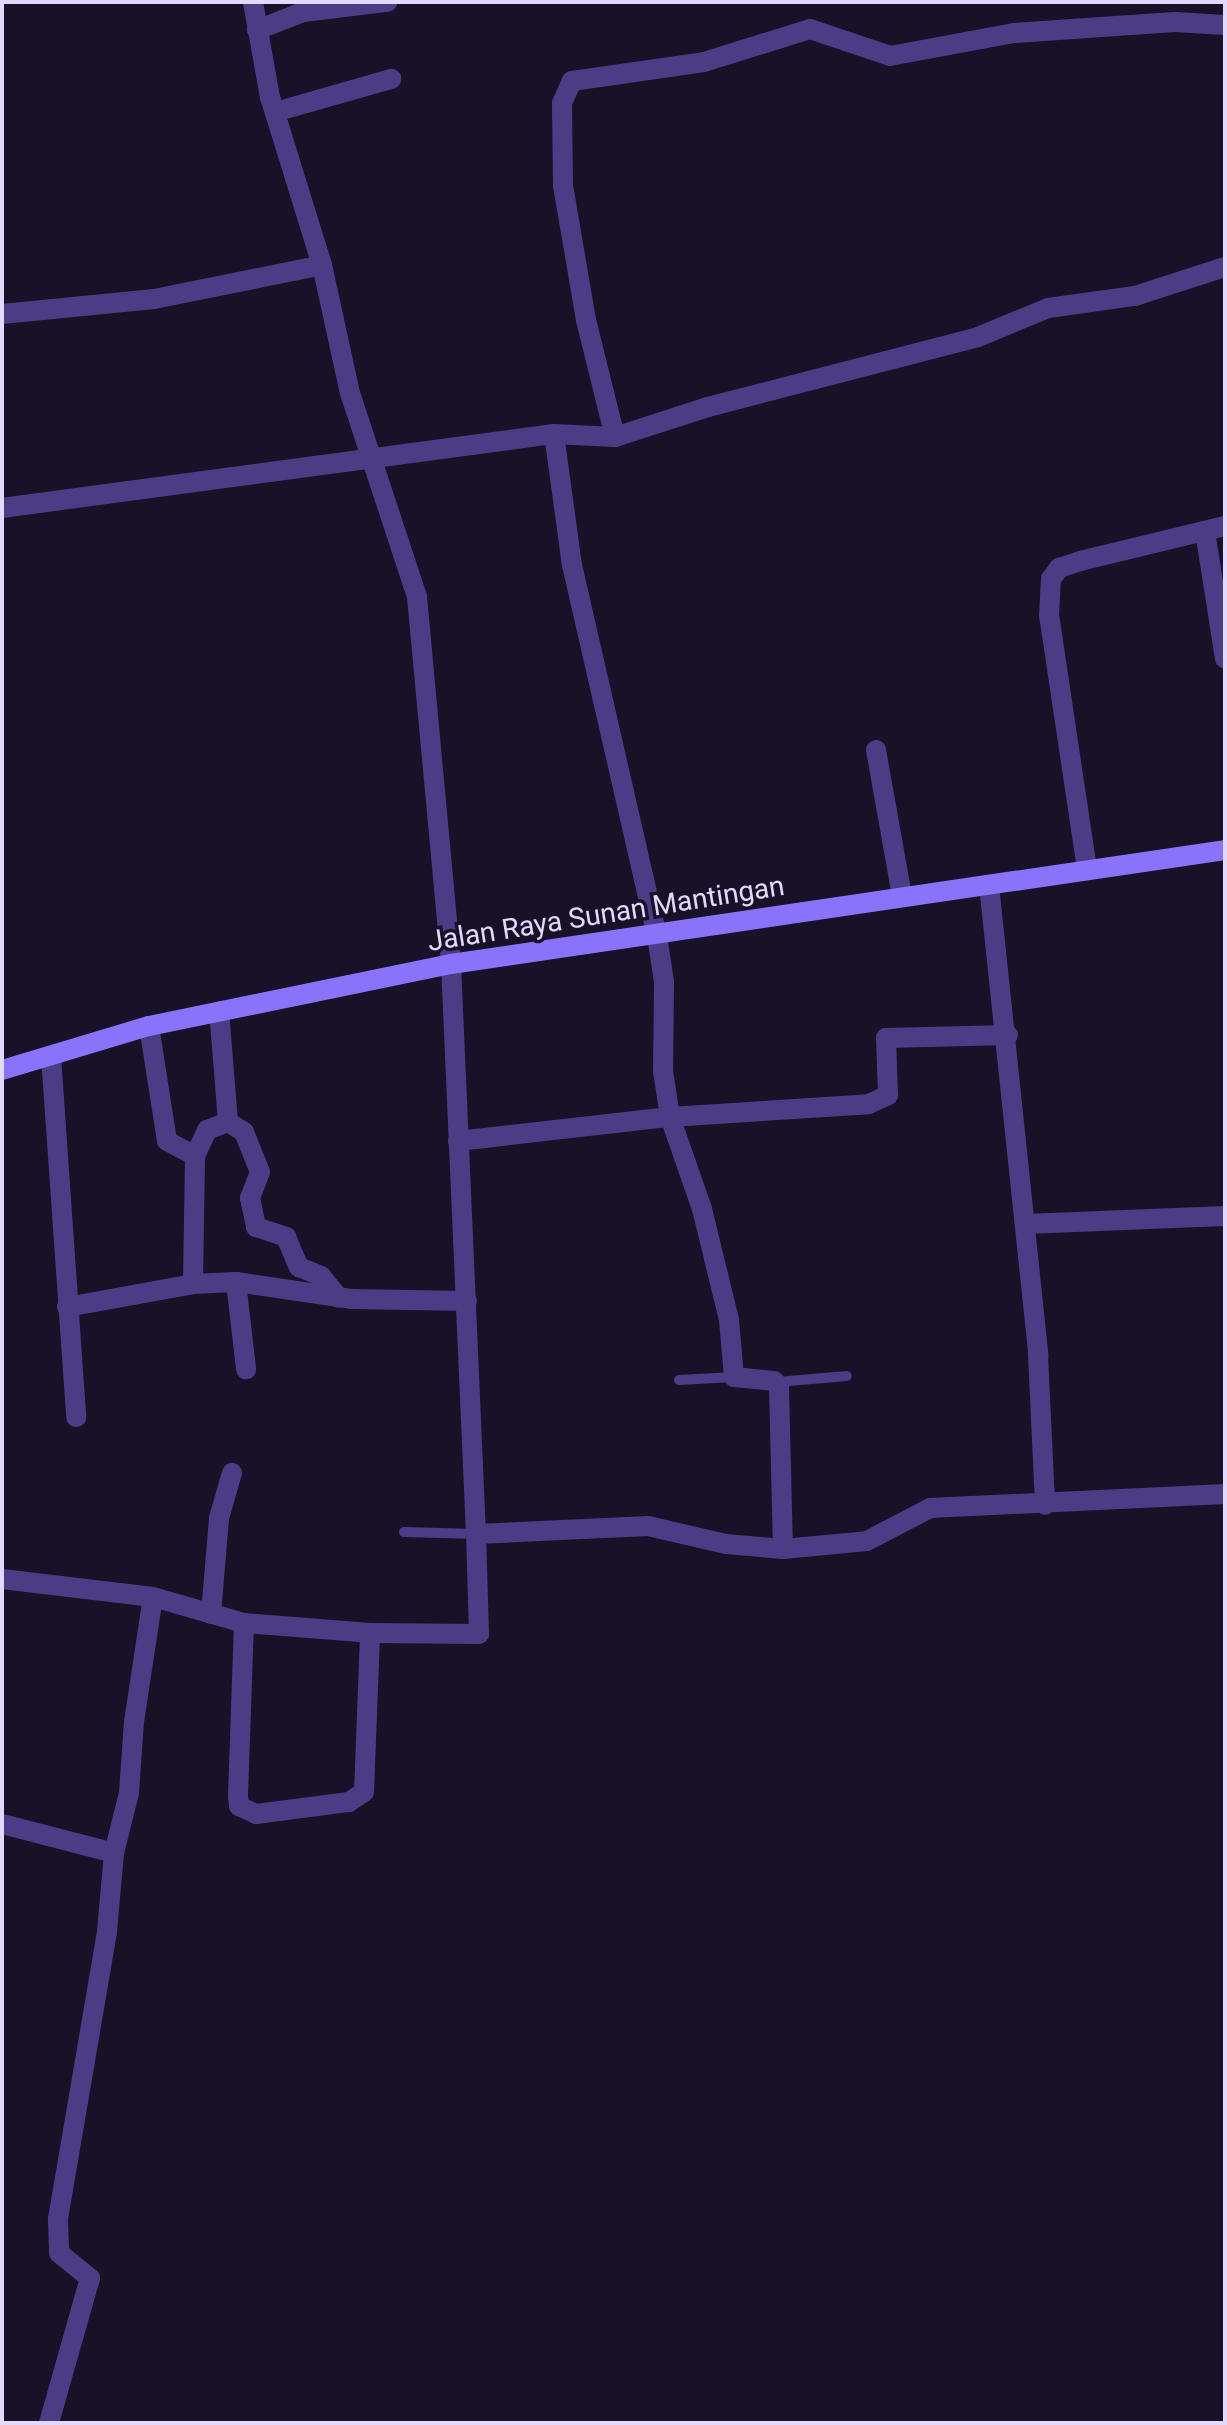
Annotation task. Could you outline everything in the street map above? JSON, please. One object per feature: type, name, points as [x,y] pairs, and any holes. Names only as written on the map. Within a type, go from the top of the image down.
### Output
[{"type":"street","points":[[2,1579],[153,1597],[244,1623],[370,1633],[479,1634],[451,964],[417,597],[350,393],[322,265],[275,112],[253,2]]},
{"type":"street","points":[[257,30],[290,15],[387,2]]},
{"type":"street","points":[[615,437],[586,320],[563,185],[562,103],[572,81],[704,62],[810,29],[890,56],[1014,33],[1175,22],[1225,25]]},
{"type":"street","points":[[275,112],[391,79]]},
{"type":"street","points":[[2,314],[154,299],[322,265]]},
{"type":"street","points":[[2,508],[372,462],[554,434],[615,437],[708,407],[978,337],[1048,308],[1135,296],[1225,267]]},
{"type":"street","points":[[554,434],[572,565],[657,936],[664,982],[663,1071],[670,1117],[722,1292],[734,1377],[777,1382],[783,1549]]},
{"type":"street","points":[[1087,869],[1049,585],[1059,568],[1215,528],[1225,658]]},
{"type":"street","points":[[876,750],[902,896]]},
{"type":"street","name":"Jalan Raya Sunan Mantingan","points":[[2,1070],[149,1026],[451,964],[1225,850]]},
{"type":"street","points":[[989,885],[1008,1035],[1045,1505]]},
{"type":"street","points":[[219,1011],[228,1122]]},
{"type":"street","points":[[149,1026],[167,1141],[195,1156]]},
{"type":"street","points":[[458,1141],[670,1117],[869,1104],[888,1095],[886,1038],[1008,1035]]},
{"type":"street","points":[[51,1056],[76,1417]]},
{"type":"street","points":[[193,1284],[195,1156],[207,1130],[228,1122]]},
{"type":"street","points":[[228,1122],[244,1132],[260,1172],[250,1198],[255,1225],[286,1237],[299,1267],[321,1276],[339,1298]]},
{"type":"street","points":[[1025,1224],[1225,1216]]},
{"type":"street","points":[[67,1307],[193,1284],[236,1282],[339,1298],[467,1301]]},
{"type":"street","points":[[236,1282],[246,1369]]},
{"type":"street","points":[[211,1614],[219,1518],[232,1473]]},
{"type":"street","points":[[476,1534],[648,1526],[726,1544],[783,1549],[867,1541],[930,1508],[1045,1505],[1225,1494]]},
{"type":"street","points":[[49,2423],[90,2278],[59,2253],[58,2220],[107,1932],[114,1853],[129,1793],[134,1722],[153,1597]]},
{"type":"street","points":[[244,1623],[238,1796],[239,1806],[256,1814],[349,1802],[364,1792],[370,1633]]},
{"type":"street","points":[[2,1824],[114,1853]]},
{"type":"lane","points":[[777,1382],[847,1376]]},
{"type":"lane","points":[[679,1380],[734,1377]]},
{"type":"lane","points":[[404,1532],[476,1534]]}]
